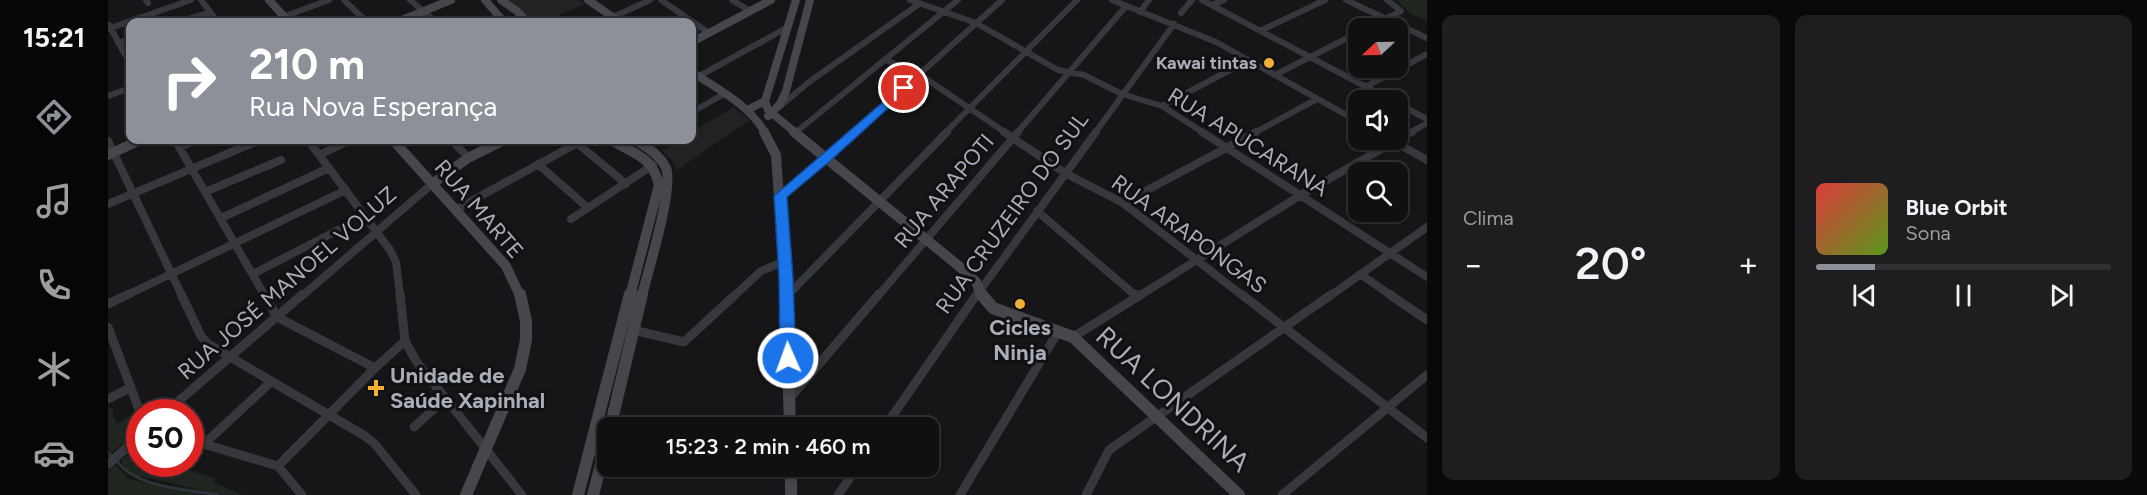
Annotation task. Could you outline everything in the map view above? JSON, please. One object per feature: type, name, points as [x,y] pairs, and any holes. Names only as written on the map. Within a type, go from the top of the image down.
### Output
[{"type":"street","points":[[136,18],[191,0]]},
{"type":"street","points":[[201,0],[215,18]]},
{"type":"street","points":[[269,0],[285,18]]},
{"type":"street","points":[[291,18],[329,0]]},
{"type":"street","points":[[344,0],[364,18]]},
{"type":"street","points":[[410,0],[431,18]]},
{"type":"street","points":[[406,18],[451,0]]},
{"type":"street","points":[[485,0],[495,8],[503,2],[518,11],[524,18]]},
{"type":"street","points":[[485,0],[501,18]]},
{"type":"street","points":[[588,0],[613,17],[650,0]]},
{"type":"street","points":[[661,0],[688,18]]},
{"type":"street","points":[[732,0],[750,11]]},
{"type":"street","points":[[696,40],[771,0]]},
{"type":"street","points":[[796,0],[784,33],[773,81],[765,101],[766,107],[774,111],[795,133],[968,274],[976,282],[979,292],[993,308],[1073,337],[1301,195],[1378,150]]},
{"type":"street","points":[[774,111],[790,83],[810,0]]},
{"type":"street","points":[[795,133],[958,0]]},
{"type":"street","points":[[780,196],[826,158],[1002,0]]},
{"type":"street","points":[[786,298],[878,201],[1077,0]]},
{"type":"street","points":[[1112,0],[1197,33],[1348,116]]},
{"type":"street","points":[[1140,12],[1149,0]]},
{"type":"street","points":[[1181,13],[1192,0]]},
{"type":"street","points":[[1202,0],[1371,90]]},
{"type":"street","points":[[1212,5],[1224,0]]},
{"type":"street","points":[[1260,30],[1325,0]]},
{"type":"street","points":[[1346,0],[1384,18]]},
{"type":"street","points":[[1387,0],[1401,11],[1388,18]]},
{"type":"street","points":[[759,122],[914,1]]},
{"type":"street","name":"RUA APUCARANA","points":[[914,1],[976,23],[1059,70],[1083,75],[1122,94],[1162,106],[1427,277]]},
{"type":"street","name":"RUA ARAPOTI","points":[[789,399],[1126,6]]},
{"type":"street","points":[[191,18],[210,12]]},
{"type":"street","points":[[126,21],[109,27],[126,57]]},
{"type":"street","points":[[696,24],[710,33]]},
{"type":"street","name":"RUA CRUZEIRO DO SUL","points":[[892,417],[1037,211],[1174,24]]},
{"type":"street","points":[[1408,29],[1427,38]]},
{"type":"street","points":[[784,33],[791,40],[799,38]]},
{"type":"street","points":[[696,75],[784,33]]},
{"type":"street","points":[[1275,75],[1348,38]]},
{"type":"street","points":[[118,43],[126,40]]},
{"type":"street","points":[[1365,87],[1427,54]]},
{"type":"street","name":"RUA ARAPONGAS","points":[[886,60],[920,74],[1011,139],[1065,173],[1123,203],[1427,438]]},
{"type":"street","points":[[1162,106],[1249,60]]},
{"type":"street","points":[[696,77],[747,110],[759,122],[776,155],[786,278],[790,417]]},
{"type":"street","points":[[773,81],[780,79],[790,83],[809,82]]},
{"type":"street","points":[[108,96],[126,89]]},
{"type":"street","points":[[696,110],[724,94]]},
{"type":"street","points":[[1123,203],[1317,99]]},
{"type":"street","points":[[747,110],[765,101]]},
{"type":"street","points":[[1408,110],[1427,121],[1408,132]]},
{"type":"street","points":[[108,141],[111,154],[133,193],[201,336],[208,344],[374,443],[411,493]]},
{"type":"street","points":[[111,154],[132,144]]},
{"type":"street","points":[[178,144],[277,316],[375,368]]},
{"type":"street","points":[[108,204],[250,144]]},
{"type":"street","points":[[311,144],[377,232],[396,262],[405,341],[416,361],[522,495]]},
{"type":"street","points":[[319,155],[342,144]]},
{"type":"street","name":"RUA MARTE","points":[[397,144],[506,266],[519,292],[526,321],[526,340],[520,369],[466,495]]},
{"type":"street","points":[[455,144],[470,158]]},
{"type":"street","points":[[432,184],[470,158],[496,144]]},
{"type":"street","points":[[455,210],[575,144]]},
{"type":"street","points":[[583,144],[626,184]]},
{"type":"street","points":[[613,417],[669,183],[665,164],[618,144]]},
{"type":"street","points":[[578,495],[659,185],[653,160],[642,144]]},
{"type":"street","points":[[1408,148],[1427,160]]},
{"type":"street","points":[[205,192],[281,160]]},
{"type":"street","points":[[570,219],[626,184],[653,160]]},
{"type":"street","points":[[538,164],[588,208]]},
{"type":"street","points":[[221,219],[329,168]]},
{"type":"street","points":[[779,180],[797,181]]},
{"type":"street","name":"RUA JOSÉ MANOEL VOLUZ","points":[[181,399],[432,184]]},
{"type":"street","points":[[108,304],[346,190]]},
{"type":"street","points":[[1037,211],[1138,297]]},
{"type":"street","points":[[1086,495],[1109,450],[1158,418],[1427,227]]},
{"type":"street","points":[[253,274],[338,230]]},
{"type":"street","points":[[633,330],[684,342],[761,271],[785,261]]},
{"type":"street","points":[[1360,274],[1427,320]]},
{"type":"street","points":[[786,278],[802,279]]},
{"type":"street","points":[[108,327],[135,399]]},
{"type":"street","points":[[960,495],[1058,332]]},
{"type":"street","name":"RUA LONDRINA","points":[[1073,337],[1239,495]]},
{"type":"street","points":[[278,466],[375,368],[405,341]]},
{"type":"street","points":[[1282,495],[1427,375]]},
{"type":"street","points":[[204,444],[272,381]]},
{"type":"street","points":[[108,399],[131,387]]},
{"type":"street","points":[[414,427],[447,398]]},
{"type":"street","points":[[204,444],[278,466],[302,495]]},
{"type":"street","points":[[108,464],[126,448]]},
{"type":"street","points":[[593,495],[598,477]]},
{"type":"street","points":[[790,477],[791,495]]},
{"type":"street","points":[[838,495],[850,477]]},
{"type":"shaded area","points":[[505,0],[580,0],[585,4],[552,18],[525,18]]},
{"type":"shaded area","points":[[1397,0],[1427,0],[1427,21],[1411,14]]},
{"type":"shaded area","points":[[733,107],[750,120],[677,170],[662,150],[672,144],[696,144],[696,130]]},
{"type":"shaded area","points":[[108,406],[113,410],[117,423],[126,418],[126,441],[111,453],[108,446]]},
{"type":"shaded area","points":[[126,456],[126,470],[125,469],[121,460]]},
{"type":"shaded area","points":[[115,464],[129,479],[203,495],[108,495],[108,470]]},
{"type":"shaded area","points":[[204,475],[215,478],[213,482],[243,495],[223,495],[142,477],[204,477]]},
{"type":"waterway","points":[[108,452],[112,457]]},
{"type":"waterway","points":[[117,461],[136,477],[149,482],[218,495]]},
{"type":"place","name":"Kawai tintas","points":[[1269,63]]},
{"type":"place","name":"Cicles Ninja","points":[[1020,304]]},
{"type":"place","name":"Unidade de Saúde Xapinhal","points":[[376,388]]},
{"type":"route","points":[[788,358],[786,278],[780,196],[904,88]]}]
